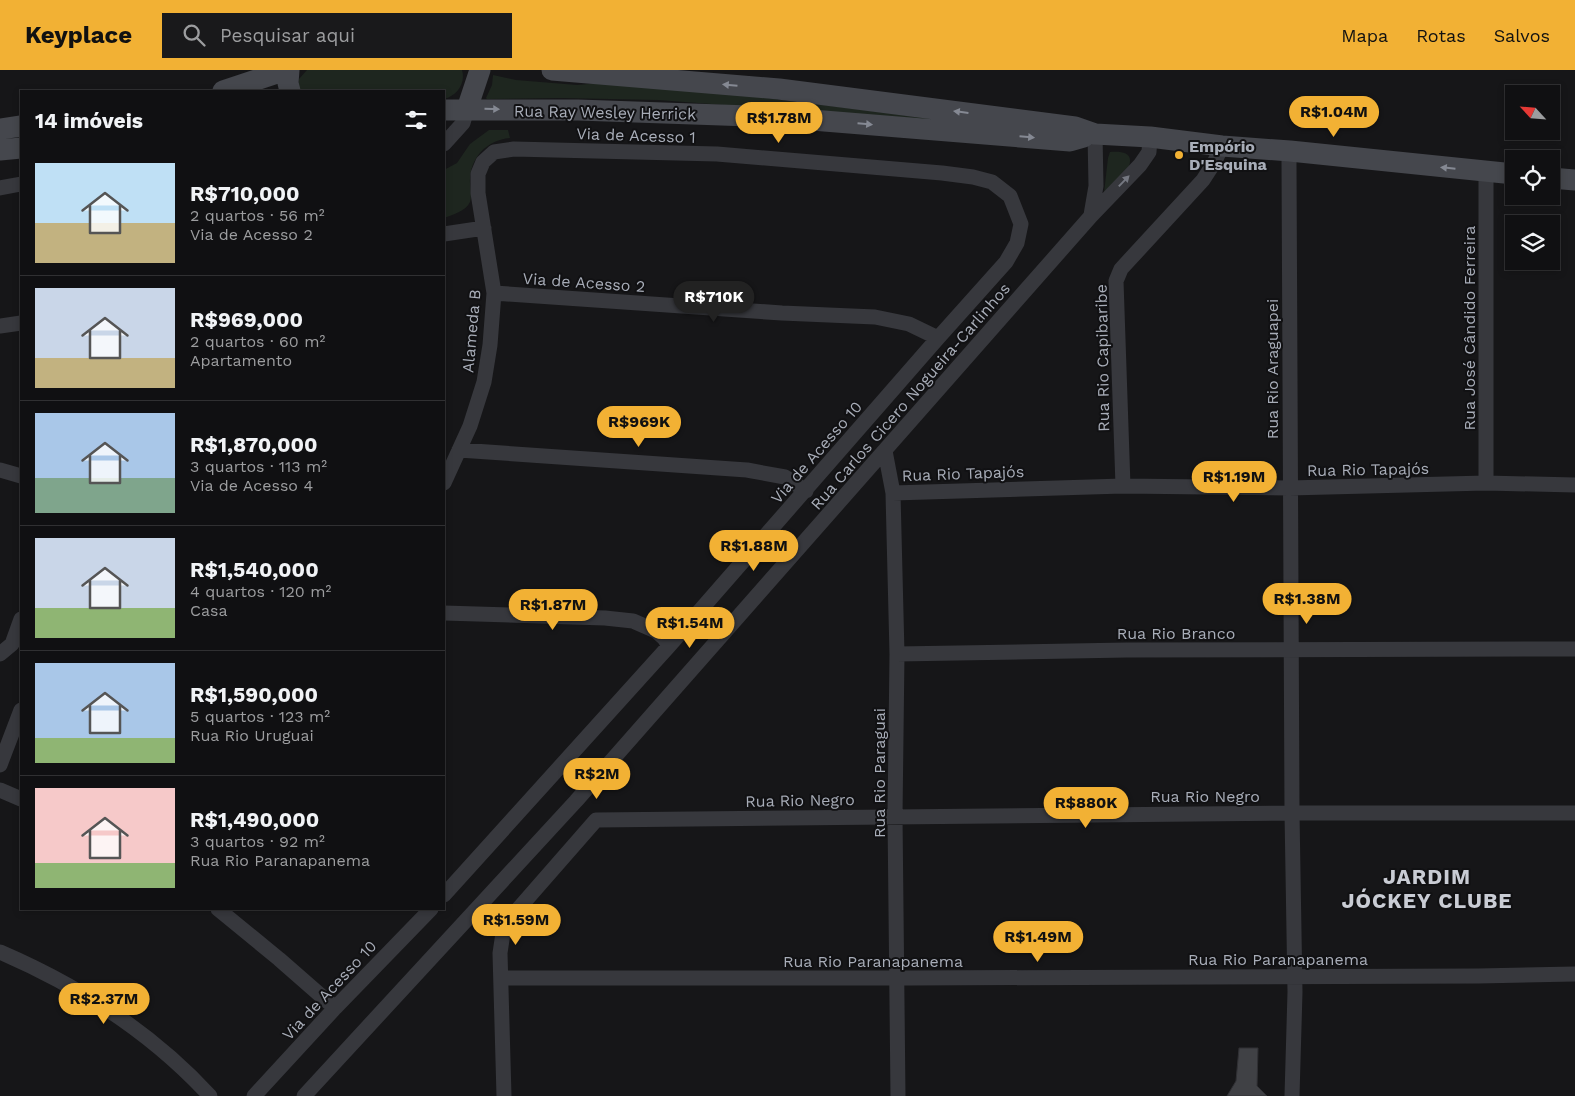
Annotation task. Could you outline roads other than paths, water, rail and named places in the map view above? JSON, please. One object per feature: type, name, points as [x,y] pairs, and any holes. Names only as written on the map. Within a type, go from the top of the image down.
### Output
[{"type":"street","points":[[224,90],[230,87],[246,70]]},
{"type":"street","points":[[225,90],[288,70],[290,90]]},
{"type":"street","points":[[445,143],[463,123],[480,70]]},
{"type":"street","name":"Rua Ray Wesley Herrick","points":[[552,70],[789,91],[1075,127],[1095,134],[1150,137],[1222,146],[1290,151],[1505,173]]},
{"type":"street","name":"Rua Ray Wesley Herrick","points":[[445,110],[578,110],[775,117],[1070,141],[1095,134]]},
{"type":"street","points":[[0,129],[20,126]]},
{"type":"street","points":[[1091,216],[1096,186],[1097,151],[1095,134]]},
{"type":"street","name":"Rua Carlos Cicero Nogueira-Carlinhos","points":[[304,1096],[576,801],[1091,216],[1140,165],[1149,152],[1150,137]]},
{"type":"street","name":"Rua Rio Capibaribe","points":[[1123,486],[1116,281],[1121,269],[1204,180],[1222,146]]},
{"type":"street","points":[[0,150],[20,148]]},
{"type":"street","name":"Via de Acesso 1","points":[[494,152],[514,149],[718,154],[973,177],[992,182],[1010,196],[1021,224]]},
{"type":"street","name":"Rua Rio Araguapei","points":[[1290,151],[1288,162],[1289,488],[1295,976],[1292,1096]]},
{"type":"street","name":"Alameda B","points":[[445,481],[470,426],[484,382],[490,346],[494,293],[478,193],[478,174],[483,162],[494,152]]},
{"type":"street","name":"Rua José Cândido Ferreira","points":[[1486,172],[1486,483]]},
{"type":"street","points":[[1560,179],[1575,180]]},
{"type":"street","points":[[0,188],[20,184]]},
{"type":"street","name":"Via de Acesso 10","points":[[445,894],[669,646],[1006,262],[1017,243],[1021,224]]},
{"type":"street","points":[[445,234],[484,228]]},
{"type":"street","name":"Via de Acesso 2","points":[[494,293],[875,317],[909,324],[938,338]]},
{"type":"street","points":[[0,326],[20,323]]},
{"type":"street","points":[[459,450],[747,470],[785,477],[806,491]]},
{"type":"street","name":"Rua Rio Paraguai","points":[[885,451],[893,493],[897,654],[898,1096]]},
{"type":"street","points":[[0,470],[20,476]]},
{"type":"street","name":"Rua Rio Tapajós","points":[[893,493],[1123,486],[1289,488],[1486,483],[1575,485]]},
{"type":"street","points":[[445,613],[605,618],[633,621],[656,631],[669,646]]},
{"type":"street","points":[[0,654],[12,644],[20,622]]},
{"type":"street","name":"Rua Rio Branco","points":[[897,654],[1127,650],[1575,649]]},
{"type":"street","points":[[0,765],[20,713]]},
{"type":"street","points":[[0,790],[20,799]]},
{"type":"street","points":[[504,1096],[501,978],[503,933],[512,916],[596,820],[576,801]]},
{"type":"street","name":"Rua Rio Negro","points":[[596,820],[1292,813],[1575,813]]},
{"type":"street","points":[[219,910],[335,1008]]},
{"type":"street","name":"Via de Acesso 10","points":[[254,1096],[335,1008],[430,910]]},
{"type":"street","points":[[0,952],[63,982],[98,1002],[144,1034],[191,1075],[210,1096]]},
{"type":"street","name":"Rua Rio Paranapanema","points":[[501,978],[1478,976],[1575,974]]},
{"type":"place","name":"Empório D'Esquina","points":[[1179,155]]},
{"type":"district","name":"JARDIM JÓCKEY CLUBE","points":[[1427,889]]}]
